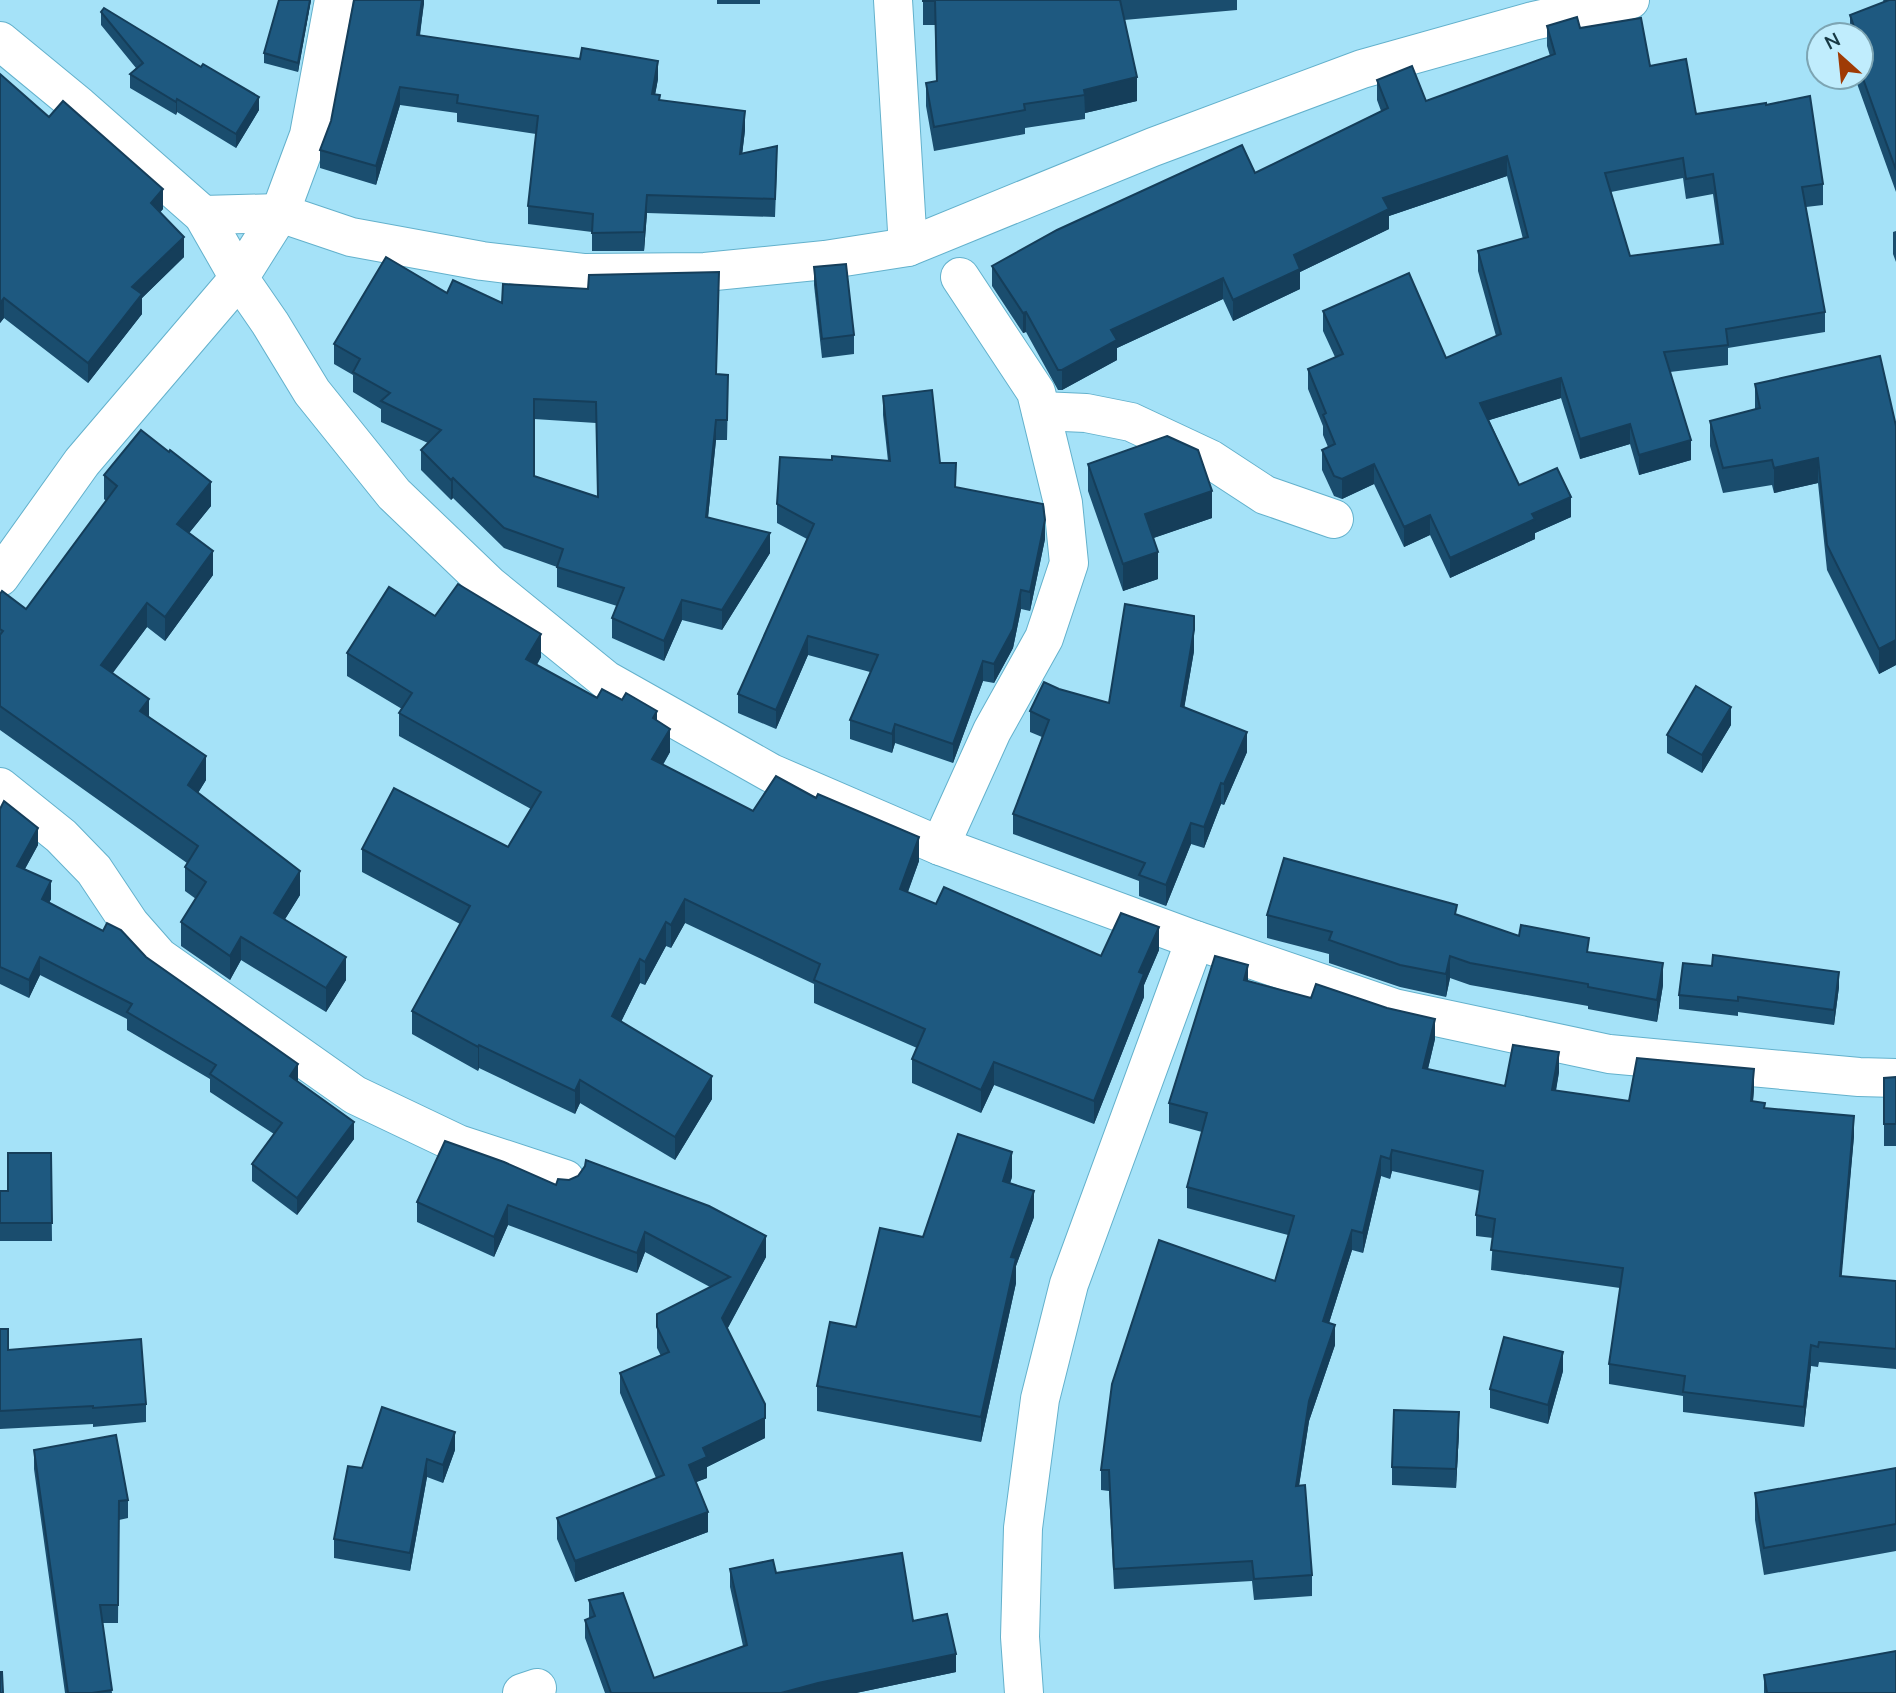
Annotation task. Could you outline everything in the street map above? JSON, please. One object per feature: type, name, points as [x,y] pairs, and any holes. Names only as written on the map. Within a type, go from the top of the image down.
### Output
[{"type":"street","points":[[0,577],[82,462],[239,278],[280,213],[309,135],[334,0]]},
{"type":"street","points":[[892,0],[908,247]]},
{"type":"street","points":[[203,215],[280,213],[351,237],[482,261],[585,274],[705,272],[824,260],[908,247],[1153,147],[1362,69],[1533,21],[1630,0]]},
{"type":"street","points":[[0,41],[203,215],[239,278],[312,392],[394,494],[489,585],[606,680],[771,773],[940,846],[1195,940],[1394,1008],[1609,1054],[1896,1078]]},
{"type":"street","points":[[940,846],[992,731],[1044,638],[1069,564],[1063,503],[1036,392],[960,277]]},
{"type":"street","points":[[1041,411],[1086,413],[1131,422],[1210,458],[1265,495],[1334,519]]},
{"type":"street","points":[[0,788],[61,836],[94,870],[130,924],[159,957],[355,1095],[458,1144],[565,1180]]},
{"type":"street","points":[[1024,1693],[1020,1637],[1023,1528],[1040,1399],[1069,1284],[1195,940]]},
{"type":"building","points":[[279,0],[310,0],[298,63],[264,53]]},
{"type":"building","points":[[354,0],[422,0],[417,35],[580,59],[582,48],[658,61],[652,94],[660,95],[659,100],[745,111],[740,154],[777,146],[775,199],[647,195],[644,232],[592,233],[593,214],[528,206],[538,116],[457,103],[458,95],[400,87],[376,166],[320,150],[331,121]]},
{"type":"building","points":[[923,0],[1120,0],[1137,77],[1084,90],[1085,95],[1024,104],[1025,110],[934,127],[926,83],[937,81],[935,1]]},
{"type":"building","points":[[1889,0],[1896,0],[1896,170],[1867,91],[1875,91],[1875,21],[1852,21],[1850,15]]},
{"type":"building","points":[[104,8],[201,67],[203,64],[259,97],[236,134],[130,74],[143,63],[101,12]]},
{"type":"building","points":[[1577,17],[1580,28],[1641,18],[1650,66],[1686,59],[1696,114],[1810,96],[1823,184],[1802,187],[1825,312],[1726,329],[1728,345],[1664,352],[1691,440],[1639,455],[1630,424],[1580,439],[1561,378],[1480,403],[1519,485],[1557,468],[1571,497],[1532,514],[1535,519],[1450,558],[1430,515],[1404,527],[1374,464],[1342,479],[1334,476],[1322,450],[1335,444],[1308,369],[1343,354],[1323,311],[1409,273],[1446,358],[1501,334],[1478,251],[1528,237],[1507,156],[1383,198],[1389,209],[1294,255],[1300,269],[1233,300],[1223,278],[1111,330],[1117,340],[1062,370],[1058,370],[1026,312],[1023,313],[992,266],[1057,230],[1242,145],[1255,173],[1388,108],[1377,80],[1412,66],[1426,101],[1555,54],[1547,26]],"holes":[[[1683,158],[1686,179],[1713,174],[1723,244],[1630,256],[1605,173]]]},
{"type":"building","points":[[0,74],[49,117],[63,101],[163,189],[151,203],[184,237],[132,287],[142,294],[88,363],[4,298],[0,303]]},
{"type":"building","points":[[386,257],[447,293],[453,280],[502,303],[503,284],[588,289],[589,275],[719,272],[716,374],[728,375],[727,420],[716,420],[706,517],[770,533],[722,610],[682,600],[664,641],[612,618],[624,588],[557,567],[563,549],[504,528],[421,450],[441,430],[381,401],[390,393],[353,372],[360,359],[334,344]],"holes":[[[534,399],[596,402],[598,497],[534,476]]]},
{"type":"building","points":[[846,264],[854,335],[822,339],[814,267]]},
{"type":"building","points":[[1880,356],[1896,426],[1896,640],[1879,649],[1827,545],[1818,458],[1774,468],[1772,460],[1723,468],[1710,421],[1760,408],[1755,384]]},
{"type":"building","points":[[932,390],[940,463],[956,463],[955,487],[1043,504],[1045,520],[1030,592],[1021,590],[1013,629],[994,664],[983,661],[953,744],[895,724],[892,734],[850,720],[878,655],[808,636],[776,710],[738,694],[814,524],[777,504],[780,457],[832,460],[832,456],[890,461],[883,396]]},
{"type":"building","points":[[141,430],[211,482],[177,524],[213,551],[165,617],[147,603],[101,665],[149,699],[140,711],[206,756],[188,785],[300,871],[274,913],[346,957],[326,988],[241,937],[230,956],[181,922],[206,882],[185,867],[198,846],[0,706],[0,635],[3,631],[0,629],[0,594],[2,591],[26,609],[117,486],[104,475]]},
{"type":"building","points":[[1167,436],[1198,450],[1212,491],[1145,514],[1158,552],[1123,564],[1088,464]]},
{"type":"building","points":[[458,584],[541,634],[526,659],[597,698],[602,689],[622,700],[626,693],[657,711],[653,718],[670,729],[652,759],[753,811],[776,776],[816,798],[818,794],[919,837],[900,889],[936,904],[944,887],[1101,956],[1121,913],[1159,927],[1139,972],[1144,974],[1094,1101],[994,1062],[981,1090],[912,1059],[925,1029],[814,980],[820,964],[685,899],[671,925],[666,922],[645,962],[640,959],[612,1016],[712,1076],[675,1137],[580,1080],[575,1091],[479,1045],[478,1047],[412,1011],[470,906],[362,849],[394,788],[508,847],[541,792],[399,713],[412,693],[347,653],[389,587],[435,616]]},
{"type":"building","points":[[1125,604],[1194,616],[1181,706],[1247,732],[1224,784],[1221,783],[1204,827],[1191,823],[1166,885],[1139,875],[1145,863],[1013,814],[1049,720],[1030,711],[1044,682],[1109,703]]},
{"type":"building","points":[[1696,686],[1731,707],[1702,755],[1667,735]]},
{"type":"building","points":[[4,801],[38,828],[17,866],[51,881],[42,899],[103,931],[107,923],[121,930],[146,957],[298,1064],[290,1076],[354,1122],[297,1198],[252,1164],[282,1123],[210,1074],[216,1065],[127,1012],[132,1004],[40,957],[29,980],[0,967],[0,809]]},
{"type":"building","points":[[1284,858],[1457,905],[1455,914],[1519,936],[1521,925],[1589,938],[1587,952],[1663,963],[1657,1000],[1588,987],[1588,984],[1470,963],[1450,956],[1446,974],[1400,965],[1329,940],[1332,932],[1267,915]]},
{"type":"building","points":[[1713,955],[1839,972],[1834,1010],[1738,997],[1738,1001],[1679,995],[1683,963],[1712,966]]},
{"type":"building","points":[[1215,956],[1248,965],[1244,980],[1311,998],[1316,984],[1387,1008],[1435,1019],[1423,1068],[1505,1086],[1513,1045],[1559,1052],[1552,1090],[1629,1101],[1637,1058],[1754,1069],[1751,1101],[1765,1103],[1764,1108],[1854,1116],[1840,1276],[1896,1281],[1896,1349],[1819,1342],[1818,1347],[1811,1345],[1804,1407],[1683,1392],[1685,1376],[1609,1364],[1623,1268],[1491,1250],[1495,1219],[1476,1215],[1483,1171],[1392,1150],[1390,1159],[1381,1156],[1363,1233],[1352,1230],[1323,1321],[1335,1325],[1309,1401],[1296,1486],[1305,1485],[1312,1575],[1254,1579],[1252,1561],[1114,1569],[1109,1470],[1101,1470],[1112,1384],[1159,1240],[1275,1281],[1294,1216],[1187,1187],[1207,1113],[1169,1103]]},
{"type":"building","points":[[1896,1077],[1896,1124],[1884,1124],[1884,1078]]},
{"type":"building","points":[[958,1134],[1012,1152],[1003,1181],[1034,1191],[1011,1257],[1016,1258],[981,1417],[817,1386],[830,1322],[856,1327],[880,1228],[923,1237]]},
{"type":"building","points":[[445,1141],[504,1162],[556,1185],[558,1179],[569,1180],[578,1176],[586,1160],[709,1206],[766,1236],[722,1318],[765,1404],[765,1418],[703,1448],[707,1457],[689,1465],[708,1512],[575,1561],[557,1518],[664,1475],[620,1373],[669,1352],[657,1327],[657,1314],[730,1277],[645,1232],[637,1253],[508,1205],[494,1237],[417,1202]]},
{"type":"building","points":[[8,1153],[51,1153],[52,1223],[0,1223],[0,1191],[8,1191]]},
{"type":"building","points":[[0,1329],[8,1329],[8,1350],[141,1339],[146,1404],[0,1411]]},
{"type":"building","points":[[1504,1337],[1563,1352],[1548,1405],[1490,1389]]},
{"type":"building","points":[[382,1407],[455,1432],[443,1465],[427,1459],[410,1553],[334,1539],[348,1466],[362,1468]]},
{"type":"building","points":[[1394,1410],[1459,1412],[1456,1469],[1392,1467]]},
{"type":"building","points":[[116,1435],[128,1500],[119,1501],[118,1605],[100,1605],[112,1690],[68,1693],[34,1450]]},
{"type":"building","points":[[1896,1468],[1896,1524],[1764,1548],[1755,1493]]},
{"type":"building","points":[[902,1553],[913,1621],[947,1614],[956,1654],[781,1693],[611,1693],[585,1620],[595,1616],[589,1600],[623,1593],[654,1678],[747,1645],[730,1569],[773,1560],[776,1573]]},
{"type":"building","points":[[1896,1651],[1896,1693],[1767,1693],[1764,1675]]},
{"type":"building","points":[[2,1672],[3,1693],[0,1693]]}]
